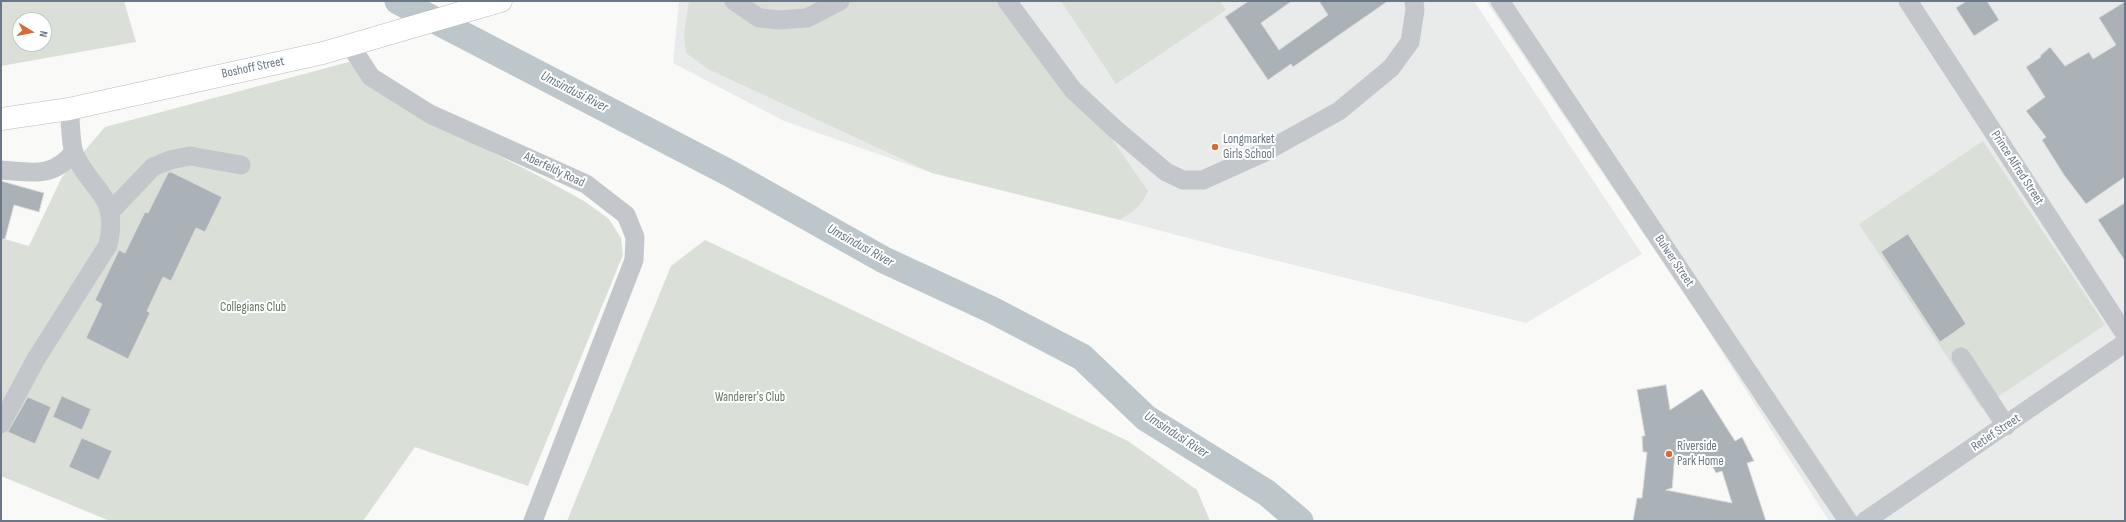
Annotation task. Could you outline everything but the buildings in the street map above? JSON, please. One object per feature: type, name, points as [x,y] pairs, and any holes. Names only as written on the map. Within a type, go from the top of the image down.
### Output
[{"type":"main road","name":"Boshoff Street","points":[[1,119],[69,109],[350,45],[501,1]]},
{"type":"street","points":[[734,1],[759,18],[779,20],[807,18],[840,1]]},
{"type":"street","points":[[1007,1],[1074,90],[1114,128],[1166,172],[1183,180],[1203,180],[1265,152],[1339,111],[1391,68],[1410,42],[1415,10],[1414,1]]},
{"type":"street","name":"Bulwer Street","points":[[1500,1],[1848,521]]},
{"type":"street","name":"Prince Alfred Street","points":[[1908,1],[2125,334]]},
{"type":"street","name":"Aberfeldy Road","points":[[350,45],[371,77],[430,114],[586,184],[626,215],[634,237],[634,260],[533,521]]},
{"type":"street","points":[[1,424],[36,359],[108,245],[111,232],[110,212],[107,201],[101,190],[83,168],[74,152],[69,109]]},
{"type":"street","points":[[1,170],[37,173],[50,170],[66,162],[74,152]]},
{"type":"street","points":[[110,212],[153,167],[170,160],[190,156],[241,165]]},
{"type":"street","name":"Retief Street","points":[[1865,521],[2006,426],[2125,343]]},
{"type":"street","points":[[1961,357],[2006,426]]},
{"type":"shaded area","name":"Longmarket Girls School","points":[[679,1],[1474,1],[1642,254],[1526,323],[932,173],[784,121],[673,63]]},
{"type":"shaded area","points":[[1486,1],[2125,1],[2125,521],[1829,521],[1702,321]]},
{"type":"green space","points":[[1,1],[124,1],[136,42],[1,66]]},
{"type":"green space","points":[[689,1],[1016,1],[1148,191],[1146,196],[1133,211],[1120,220],[932,173],[708,69],[686,53],[684,34]]},
{"type":"green space","points":[[1061,1],[1220,1],[1226,10],[1116,84]]},
{"type":"green space","name":"Collegians Club","points":[[349,62],[396,104],[535,174],[584,201],[609,219],[621,238],[623,255],[528,486],[415,447],[363,521],[110,521],[1,476],[1,238],[29,246],[62,177],[105,127]]},
{"type":"green space","points":[[1983,141],[2105,325],[1981,408],[1859,224]]},
{"type":"green space","name":"Wanderer's Club","points":[[705,240],[1128,441],[1197,490],[1210,521],[567,521],[671,266]]},
{"type":"waterway","name":"Umsindusi River","points":[[398,1],[731,174],[884,260],[992,310],[1082,357],[1146,418],[1267,493],[1300,521]]},
{"type":"place","name":"Longmarket Girls School","points":[[1215,147]]},
{"type":"place","name":"Riverside Park Home","points":[[1669,454]]}]
